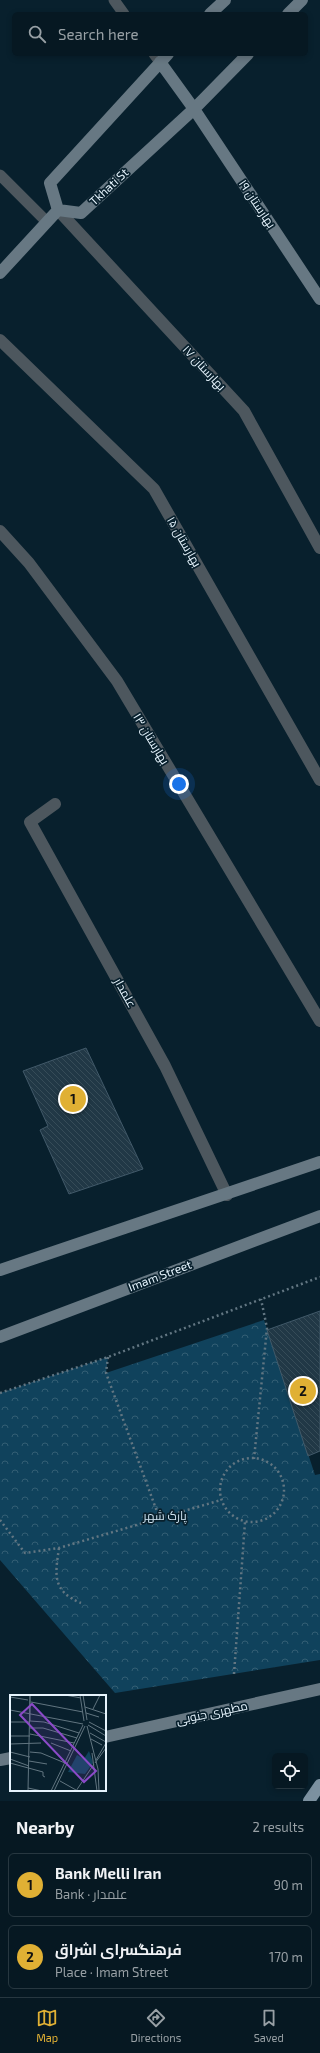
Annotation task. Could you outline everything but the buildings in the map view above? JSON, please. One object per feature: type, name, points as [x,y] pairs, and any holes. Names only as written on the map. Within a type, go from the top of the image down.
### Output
[{"type":"main road","points":[[212,12],[224,0]]},
{"type":"main road","points":[[290,12],[302,0]]},
{"type":"main road","name":"Tkhati St","points":[[58,210],[81,213],[194,110],[246,56]]},
{"type":"main road","points":[[0,273],[58,210],[50,183],[160,57]]},
{"type":"main road","name":"بهارستان ۱۹","points":[[160,57],[320,299]]},
{"type":"main road","points":[[0,1270],[227,1195],[320,1162]]},
{"type":"main road","name":"Imam Street","points":[[0,1337],[320,1216]]},
{"type":"main road","name":"مطهری جنوبی","points":[[106,1737],[320,1689]]},
{"type":"main road","points":[[0,1760],[10,1758]]},
{"type":"main road","points":[[309,1801],[320,1785]]},
{"type":"street","name":"بهارستان ۱۷","points":[[58,210],[244,412],[320,548]]},
{"type":"street","name":"بهارستان ۱۵","points":[[0,340],[154,490],[320,780]]},
{"type":"street","name":"بهارستان ۱۳","points":[[0,531],[28,563],[116,681],[320,1021]]},
{"type":"street","name":"علمدار","points":[[55,804],[30,822],[166,1066],[227,1195]]},
{"type":"lane","points":[[114,0],[123,12]]},
{"type":"lane","points":[[0,175],[47,222]]},
{"type":"path","points":[[0,1393],[108,1357],[320,1277]]},
{"type":"path","points":[[254,1459],[267,1328],[261,1299]]},
{"type":"path","points":[[108,1357],[106,1373],[159,1517]]},
{"type":"path","points":[[260,1459],[269,1463],[277,1470],[283,1480],[283,1500],[278,1510],[270,1518],[260,1522],[245,1522],[239,1520],[230,1514],[223,1506],[221,1500],[220,1485],[223,1475],[230,1466],[239,1460],[260,1459]]},
{"type":"path","points":[[0,1520],[25,1553],[59,1548],[159,1517],[221,1500]]},
{"type":"path","points":[[234,1674],[245,1522]]},
{"type":"path","points":[[59,1548],[55,1574],[59,1585],[65,1594],[81,1603]]},
{"type":"green space","name":"پارک شهر","points":[[264,1320],[315,1475],[320,1474],[320,1660],[115,1693],[0,1560],[0,1393],[108,1357],[106,1373]]},
{"type":"place","name":"Bank Melli Iran","points":[[73,1099]]},
{"type":"place","name":"فرهنگسرای اشراق","points":[[303,1391]]}]
